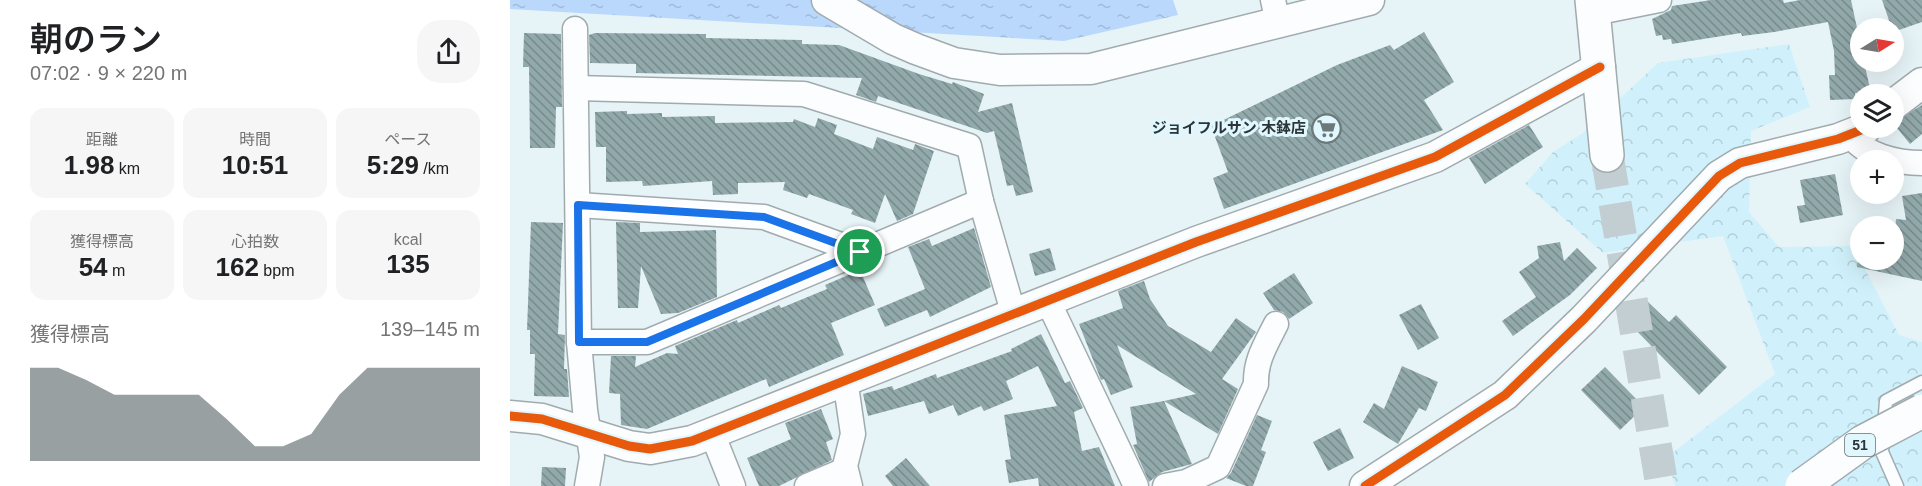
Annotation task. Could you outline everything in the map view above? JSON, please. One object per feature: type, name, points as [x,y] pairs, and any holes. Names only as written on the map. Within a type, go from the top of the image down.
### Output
[{"type":"main road","points":[[1593,6],[1607,155]]},
{"type":"main road","name":"51","points":[[1802,486],[1863,442],[1922,411]]},
{"type":"street","points":[[828,0],[916,50],[954,63],[1000,70],[1091,69],[1275,11],[1369,0]]},
{"type":"street","points":[[1593,6],[1659,0]]},
{"type":"street","points":[[575,29],[579,342],[592,457],[587,486]]},
{"type":"street","points":[[510,416],[542,419],[629,446],[650,449],[692,441],[1012,312],[1196,242],[1436,157],[1600,67]]},
{"type":"street","points":[[1904,97],[1922,83]]},
{"type":"street","points":[[576,88],[804,94],[969,147],[981,201],[1012,312]]},
{"type":"street","points":[[1365,486],[1505,395],[1584,319],[1719,176],[1740,163],[1850,133]]},
{"type":"street","points":[[1855,138],[1854,141],[1883,157],[1922,163]]},
{"type":"street","points":[[579,342],[647,342],[981,201]]},
{"type":"street","points":[[578,205],[764,217],[860,252]]},
{"type":"street","points":[[1047,299],[1136,486]]},
{"type":"street","points":[[1165,486],[1186,482],[1218,467],[1256,384],[1260,354],[1276,324]]},
{"type":"street","points":[[807,486],[847,478],[846,455],[853,434],[845,379]]},
{"type":"street","points":[[712,433],[734,486]]},
{"type":"lane","points":[[1897,486],[1882,452],[1886,401],[1922,382]]},
{"type":"green space","points":[[1789,44],[1810,107],[1751,131],[1749,212],[1779,247],[1850,246],[1850,270],[1865,270],[1899,335],[1922,342],[1922,486],[1675,486],[1667,457],[1775,374],[1723,236],[1603,253],[1525,184],[1553,152],[1583,133],[1658,63]]},
{"type":"water","points":[[510,0],[1173,0],[1178,15],[1064,41],[510,9]]},
{"type":"building","points":[[1711,0],[1783,0],[1784,3],[1800,0],[1851,0],[1855,18],[1850,18],[1850,72],[1866,72],[1869,84],[1850,84],[1850,99],[1830,100],[1829,75],[1835,75],[1834,51],[1828,22],[1774,32],[1742,36],[1741,33],[1672,44],[1671,39],[1663,40],[1662,35],[1656,36],[1652,19],[1671,10],[1672,6]]},
{"type":"building","points":[[1882,0],[1922,0],[1922,22],[1904,28],[1904,18],[1888,18]]},
{"type":"building","name":"ジョイフルサン 木鉢店","points":[[1424,32],[1454,82],[1424,100],[1443,130],[1224,209],[1213,178],[1228,172],[1211,126],[1337,65],[1390,45],[1394,50]]},
{"type":"building","points":[[524,33],[561,34],[562,107],[556,107],[555,148],[530,148],[529,67],[523,67]]},
{"type":"building","points":[[595,33],[706,34],[706,38],[802,40],[802,44],[839,45],[919,74],[952,84],[953,82],[984,94],[978,112],[1012,103],[1033,192],[1016,196],[1013,185],[1007,186],[994,131],[987,133],[878,96],[876,102],[856,95],[862,78],[636,73],[636,64],[590,63],[589,35]]},
{"type":"building","points":[[1922,105],[1922,134],[1910,144],[1904,137],[1904,116]]},
{"type":"building","points":[[627,111],[627,114],[662,113],[662,117],[715,116],[715,123],[793,122],[794,119],[815,127],[818,118],[837,125],[834,134],[873,149],[877,137],[913,150],[915,144],[934,151],[913,214],[897,221],[885,194],[875,223],[851,214],[853,210],[809,194],[807,198],[783,190],[785,182],[738,183],[738,194],[713,195],[712,181],[643,186],[642,181],[606,182],[606,147],[596,147],[595,112]]},
{"type":"building","points":[[1529,125],[1543,147],[1485,184],[1469,158]]},
{"type":"building","points":[[1835,174],[1843,215],[1800,223],[1797,206],[1805,205],[1800,180]]},
{"type":"building","points":[[1922,193],[1922,281],[1871,270],[1904,270],[1904,220],[1906,220],[1904,196]]},
{"type":"building","points":[[531,222],[563,223],[558,334],[565,335],[564,369],[567,369],[569,397],[534,396],[535,354],[530,354],[530,330],[527,330]]},
{"type":"building","points":[[616,222],[640,223],[640,232],[716,230],[717,297],[678,313],[661,314],[641,266],[638,308],[618,308]]},
{"type":"building","points":[[974,228],[991,287],[930,317],[927,310],[885,327],[877,309],[925,289],[908,247],[929,239],[932,246]]},
{"type":"building","points":[[1560,242],[1564,261],[1577,248],[1597,268],[1570,295],[1513,336],[1502,321],[1536,297],[1519,272],[1539,258],[1537,246]]},
{"type":"building","points":[[1050,248],[1056,270],[1035,276],[1029,254]]},
{"type":"building","points":[[860,270],[875,305],[831,323],[844,355],[769,387],[766,379],[647,429],[621,425],[620,394],[609,393],[611,356],[636,356],[635,367],[667,353],[678,354],[675,346],[737,320],[738,323],[779,305],[781,308],[827,289],[825,285]]},
{"type":"building","points":[[1294,273],[1313,303],[1289,319],[1283,312],[1274,310],[1263,293]]},
{"type":"building","points":[[1144,281],[1150,299],[1168,326],[1211,352],[1236,318],[1256,332],[1222,379],[1238,389],[1218,434],[1164,401],[1196,394],[1117,345],[1133,387],[1111,395],[1104,379],[1101,380],[1079,324],[1123,308],[1118,291]]},
{"type":"building","points":[[1648,302],[1669,322],[1676,315],[1727,367],[1699,395],[1628,322]]},
{"type":"building","points":[[1421,304],[1439,338],[1418,350],[1399,315]]},
{"type":"building","points":[[1041,334],[1065,383],[1070,381],[1083,408],[1074,412],[1082,451],[1099,447],[1115,486],[1039,486],[1038,478],[1009,483],[1005,460],[1011,459],[1004,415],[1057,406],[1038,366],[1006,381],[1013,399],[984,411],[981,406],[958,416],[953,405],[929,414],[924,401],[868,416],[863,394],[892,386],[894,390],[936,374],[937,378],[1012,351],[1011,349]]},
{"type":"building","points":[[1402,366],[1438,382],[1426,411],[1419,408],[1398,444],[1363,422],[1374,403],[1384,409]]},
{"type":"building","points":[[1605,367],[1644,407],[1620,430],[1581,390]]},
{"type":"building","points":[[1164,401],[1192,464],[1162,472],[1149,482],[1133,445],[1137,444],[1130,407]]},
{"type":"building","points":[[821,409],[833,439],[826,442],[832,460],[779,486],[759,486],[747,458],[791,439],[785,423]]},
{"type":"building","points":[[1257,415],[1272,421],[1261,450],[1266,452],[1253,486],[1246,486],[1226,478],[1231,473]]},
{"type":"building","points":[[1340,428],[1354,458],[1328,471],[1313,442]]},
{"type":"building","points":[[906,458],[930,486],[893,486],[885,476]]},
{"type":"building","points":[[542,467],[566,468],[565,486],[541,486]]},
{"type":"tunnel","points":[[1607,155],[1662,486]]},
{"type":"cycle path","points":[[510,416],[542,419],[629,446],[650,449],[692,441],[1196,242],[1435,157],[1600,67]]},
{"type":"cycle path","points":[[1365,486],[1505,395],[1584,319],[1719,176],[1740,163],[1850,134]]},
{"type":"place","name":"ジョイフルサン 木鉢店","points":[[1327,128]]},
{"type":"route","points":[[578,205],[764,217],[860,252],[647,342],[579,342],[578,205]]}]
